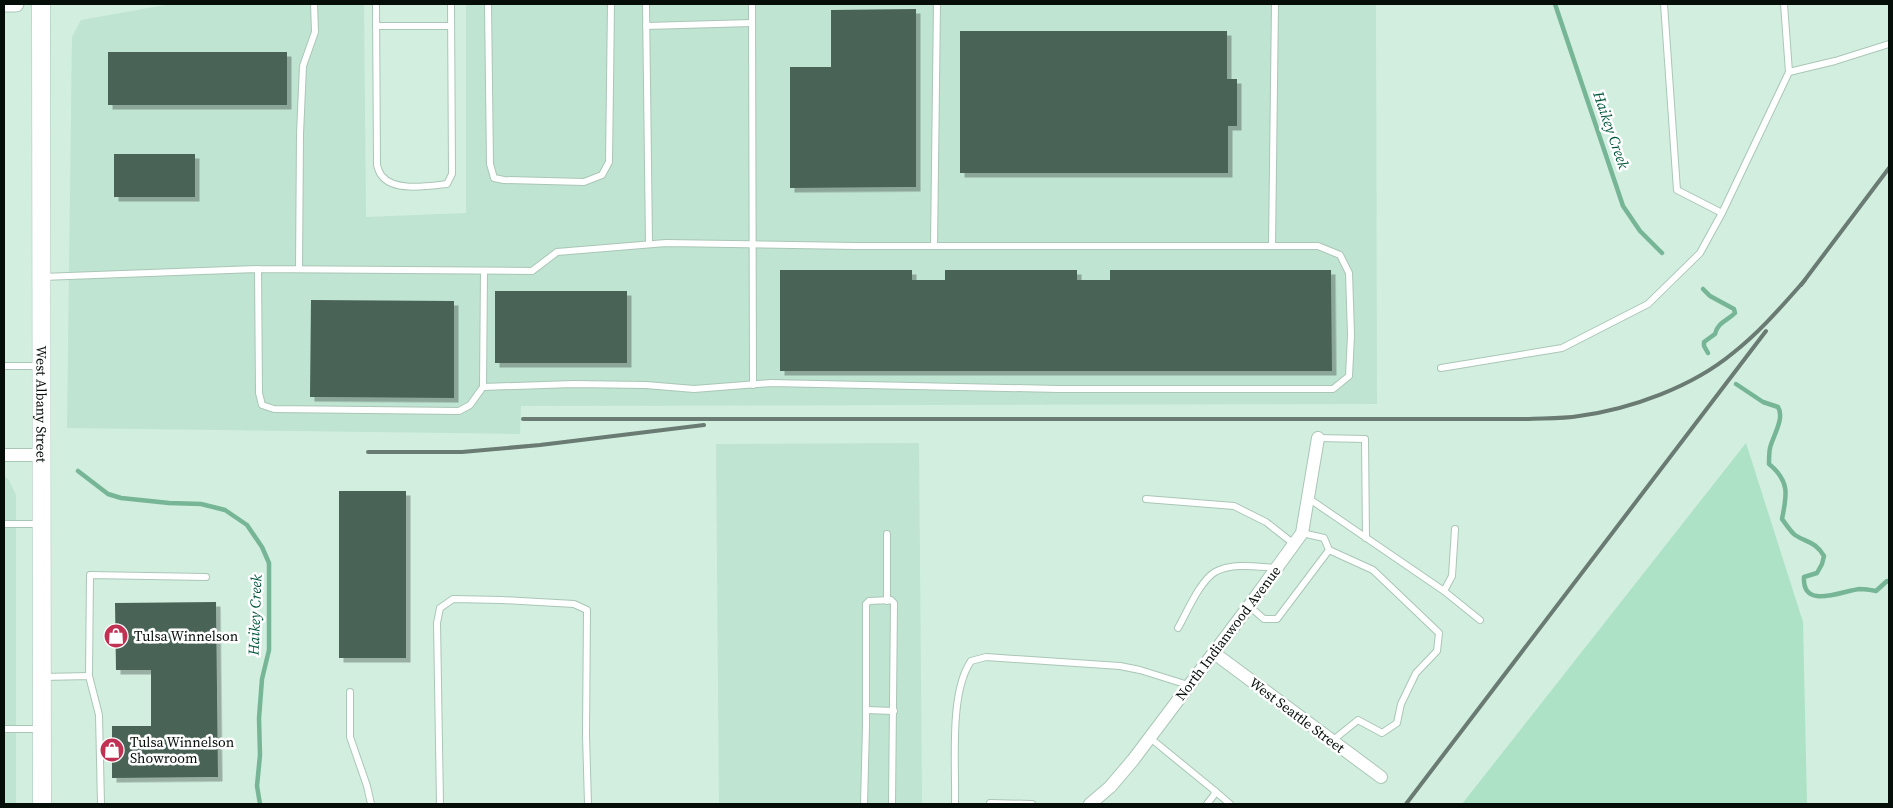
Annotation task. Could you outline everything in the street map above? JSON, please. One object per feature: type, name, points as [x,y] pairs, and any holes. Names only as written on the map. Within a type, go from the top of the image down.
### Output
[{"type":"main road","name":"West Albany Street","points":[[41,4],[42,804]]},
{"type":"street","points":[[4,4],[16,4]]},
{"type":"street","name":"North Indianwood Avenue","points":[[1090,804],[1110,787],[1149,738],[1298,539],[1308,498],[1318,438]]},
{"type":"street","points":[[4,455],[41,455]]},
{"type":"street","name":"West Seattle Street","points":[[1214,653],[1380,777]]},
{"type":"lane","points":[[299,269],[300,134],[303,66],[315,32],[314,4]]},
{"type":"lane","points":[[376,4],[376,165],[382,177],[395,185],[422,187],[447,184],[452,174],[451,4]]},
{"type":"lane","points":[[488,4],[490,164],[494,178],[504,180],[584,182],[602,175],[609,162],[610,4]]},
{"type":"lane","points":[[646,4],[649,244]]},
{"type":"lane","points":[[752,4],[753,385]]},
{"type":"lane","points":[[934,246],[937,4]]},
{"type":"lane","points":[[1272,246],[1275,4]]},
{"type":"lane","points":[[1664,4],[1677,190],[1722,213]]},
{"type":"lane","points":[[1441,368],[1562,348],[1648,304],[1700,253],[1722,213],[1789,72],[1784,4]]},
{"type":"lane","points":[[646,26],[752,23]]},
{"type":"lane","points":[[376,26],[451,26]]},
{"type":"lane","points":[[1789,72],[1889,44]]},
{"type":"lane","points":[[41,277],[258,269],[532,271],[557,252],[666,242],[934,246],[1318,246],[1340,255],[1349,273],[1349,376],[1333,389],[1058,389],[771,383],[694,389],[646,385],[573,384],[483,387]]},
{"type":"lane","points":[[258,269],[259,393],[262,405],[274,409],[293,410],[459,411],[470,405],[483,387],[484,271]]},
{"type":"lane","points":[[4,366],[41,366]]},
{"type":"lane","points":[[1318,438],[1365,439],[1366,538]]},
{"type":"lane","points":[[1308,498],[1444,591],[1480,620]]},
{"type":"lane","points":[[1146,499],[1234,506],[1298,539],[1324,538],[1328,550],[1373,570],[1439,633],[1437,651],[1416,673],[1401,704],[1398,723],[1382,733],[1358,720],[1332,741]]},
{"type":"lane","points":[[4,524],[41,524]]},
{"type":"lane","points":[[1444,591],[1452,576],[1455,529]]},
{"type":"lane","points":[[886,534],[887,600]]},
{"type":"lane","points":[[1249,606],[1264,619],[1278,619],[1328,550]]},
{"type":"lane","points":[[1178,628],[1204,583],[1215,572],[1233,566],[1278,568]]},
{"type":"lane","points":[[101,804],[99,715],[90,676],[90,575],[206,577]]},
{"type":"lane","points":[[440,804],[437,623],[440,608],[453,599],[574,604],[587,610],[586,735],[588,804]]},
{"type":"lane","points":[[864,804],[866,604],[869,601],[887,600],[891,600],[894,603],[892,804]]},
{"type":"lane","points":[[955,804],[956,707],[959,686],[964,671],[971,661],[986,657],[1120,666],[1140,670],[1188,685]]},
{"type":"lane","points":[[42,678],[90,676]]},
{"type":"lane","points":[[350,692],[350,737],[367,786],[371,804]]},
{"type":"lane","points":[[866,710],[894,711]]},
{"type":"lane","points":[[4,729],[42,729]]},
{"type":"lane","points":[[1149,738],[1230,804]]},
{"type":"lane","points":[[1207,804],[1215,791]]},
{"type":"lane","points":[[990,803],[1032,804]]},
{"type":"shaded area","points":[[171,4],[364,4],[366,217],[466,213],[466,4],[1376,4],[1377,404],[521,406],[520,434],[67,428],[72,37],[81,20]]},
{"type":"shaded area","points":[[919,443],[922,804],[719,804],[716,444]]},
{"type":"shaded area","points":[[1746,443],[1803,622],[1807,804],[1462,804]]},
{"type":"shaded area","points":[[4,476],[9,480],[16,495],[16,804],[4,804]]},
{"type":"building","points":[[916,9],[916,187],[790,188],[790,67],[831,67],[831,10]]},
{"type":"building","points":[[960,31],[1227,31],[1227,79],[1237,79],[1237,126],[1228,126],[1228,173],[960,173]]},
{"type":"building","points":[[108,52],[287,52],[287,105],[108,105]]},
{"type":"building","points":[[114,154],[195,154],[195,197],[114,197]]},
{"type":"building","points":[[780,270],[912,270],[912,280],[945,280],[945,270],[1077,270],[1077,280],[1110,280],[1110,270],[1331,270],[1332,371],[780,371]]},
{"type":"building","points":[[495,291],[627,291],[627,363],[495,363]]},
{"type":"building","points":[[311,300],[454,301],[454,398],[310,397]]},
{"type":"building","points":[[339,491],[406,491],[406,658],[339,658]]},
{"type":"building","points":[[216,602],[218,777],[112,778],[112,726],[151,726],[151,670],[116,670],[115,603]]},
{"type":"waterway","name":"Haikey Creek","points":[[1555,4],[1623,206],[1640,231],[1662,253]]},
{"type":"waterway","name":"Haikey Creek","points":[[1703,289],[1710,296],[1734,309],[1735,313],[1721,324],[1715,334],[1704,342],[1708,353]]},
{"type":"waterway","name":"Haikey Creek","points":[[1736,384],[1763,402],[1778,407],[1780,411],[1779,422],[1770,448],[1769,464],[1781,476],[1784,483],[1786,496],[1782,519],[1795,535],[1814,545],[1824,556],[1817,573],[1804,577],[1805,587],[1810,593],[1817,596],[1825,596],[1860,589],[1876,591],[1887,581],[1889,582]]},
{"type":"waterway","name":"Haikey Creek","points":[[78,471],[108,494],[121,498],[201,504],[225,510],[247,525],[262,547],[269,563],[269,650],[262,679],[259,718],[260,755],[257,786],[260,804]]},
{"type":"railway","points":[[1801,285],[1889,168]]},
{"type":"railway","points":[[523,419],[1526,419],[1572,417],[1599,413],[1640,402],[1660,395],[1699,376],[1733,353],[1752,336],[1805,280]]},
{"type":"railway","points":[[1406,804],[1766,331]]},
{"type":"railway","points":[[368,452],[462,452],[540,445],[704,425]]},
{"type":"place","name":"Tulsa Winnelson","points":[[116,636]]},
{"type":"place","name":"Tulsa Winnelson Showroom","points":[[112,750]]}]
